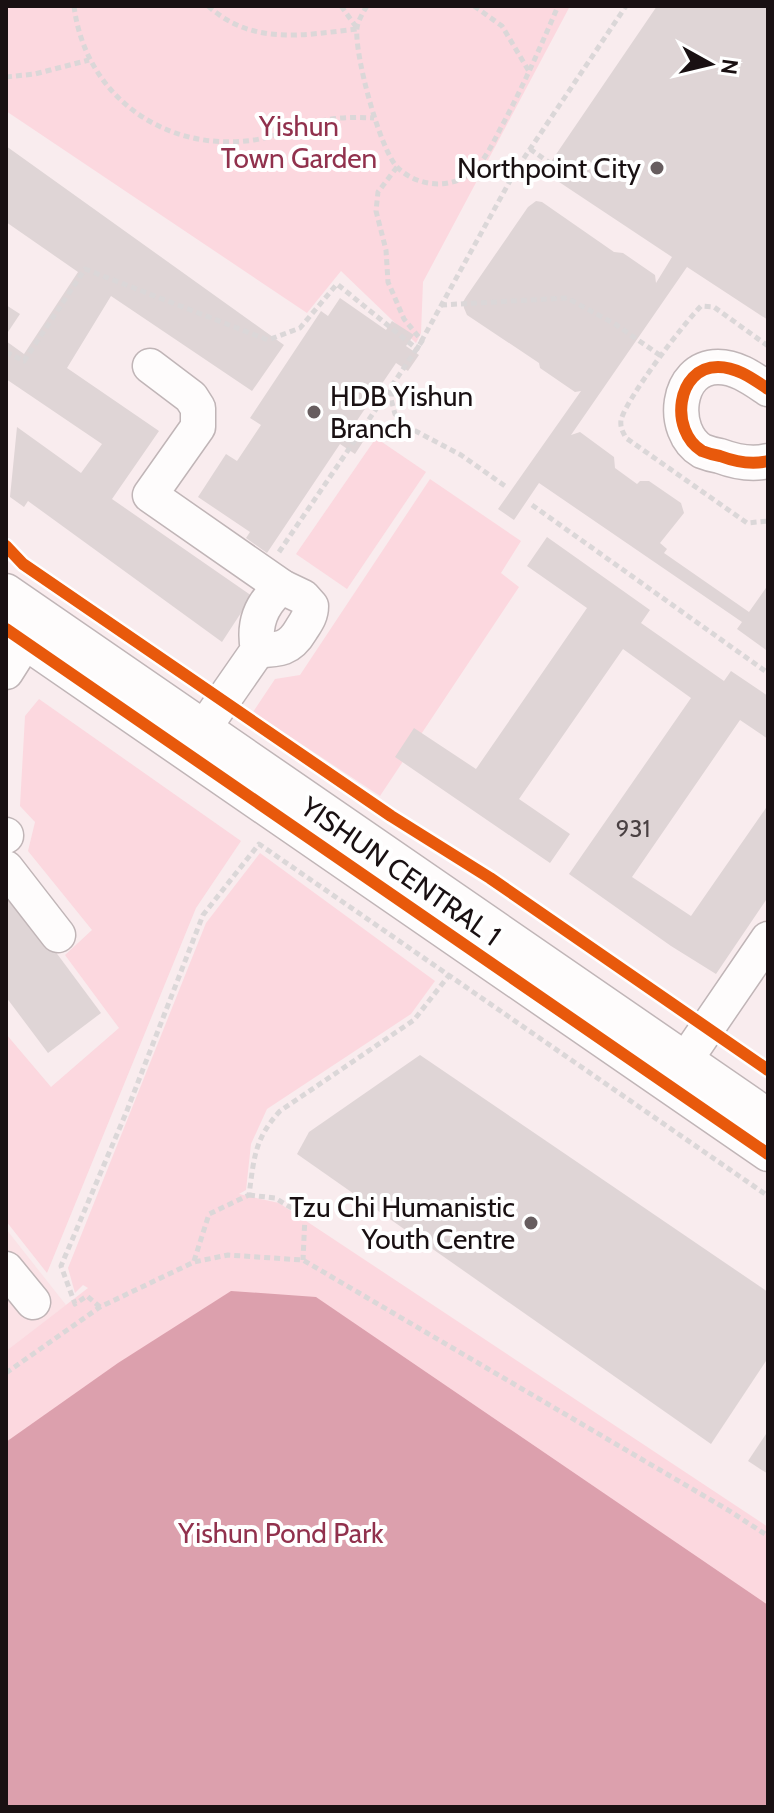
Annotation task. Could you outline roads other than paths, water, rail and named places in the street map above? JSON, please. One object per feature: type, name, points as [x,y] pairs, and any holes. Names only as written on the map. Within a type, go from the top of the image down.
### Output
[{"type":"street","points":[[150,366],[191,397],[198,408],[198,427],[150,495],[280,570],[273,594],[259,614],[255,634],[258,650],[196,740]]},
{"type":"street","points":[[768,389],[739,371],[716,366],[706,369],[692,379],[682,398],[680,417],[686,435],[701,450],[743,462],[756,464],[768,461]]},
{"type":"street","name":"YISHUN CENTRAL 1","points":[[6,591],[196,740],[677,1072],[768,1154]]},
{"type":"street","points":[[6,672],[16,636]]},
{"type":"street","name":"YISHUN CENTRAL 1","points":[[16,636],[196,740]]},
{"type":"street","name":"YISHUN CENTRAL 1","points":[[364,856],[469,947],[677,1072],[768,1116]]},
{"type":"street","points":[[6,868],[58,935]]},
{"type":"street","points":[[677,1072],[768,939]]},
{"type":"street","points":[[6,1269],[33,1302]]},
{"type":"place","name":"Northpoint City","points":[[657,168]]},
{"type":"place","name":"HDB Yishun Branch","points":[[314,412]]},
{"type":"place","name":"Tzu Chi Humanistic Youth Centre","points":[[531,1223]]},
{"type":"park label","name":"Yishun Town Garden","points":[[299,142]]},
{"type":"park label","name":"Yishun Pond Park","points":[[281,1533]]}]
